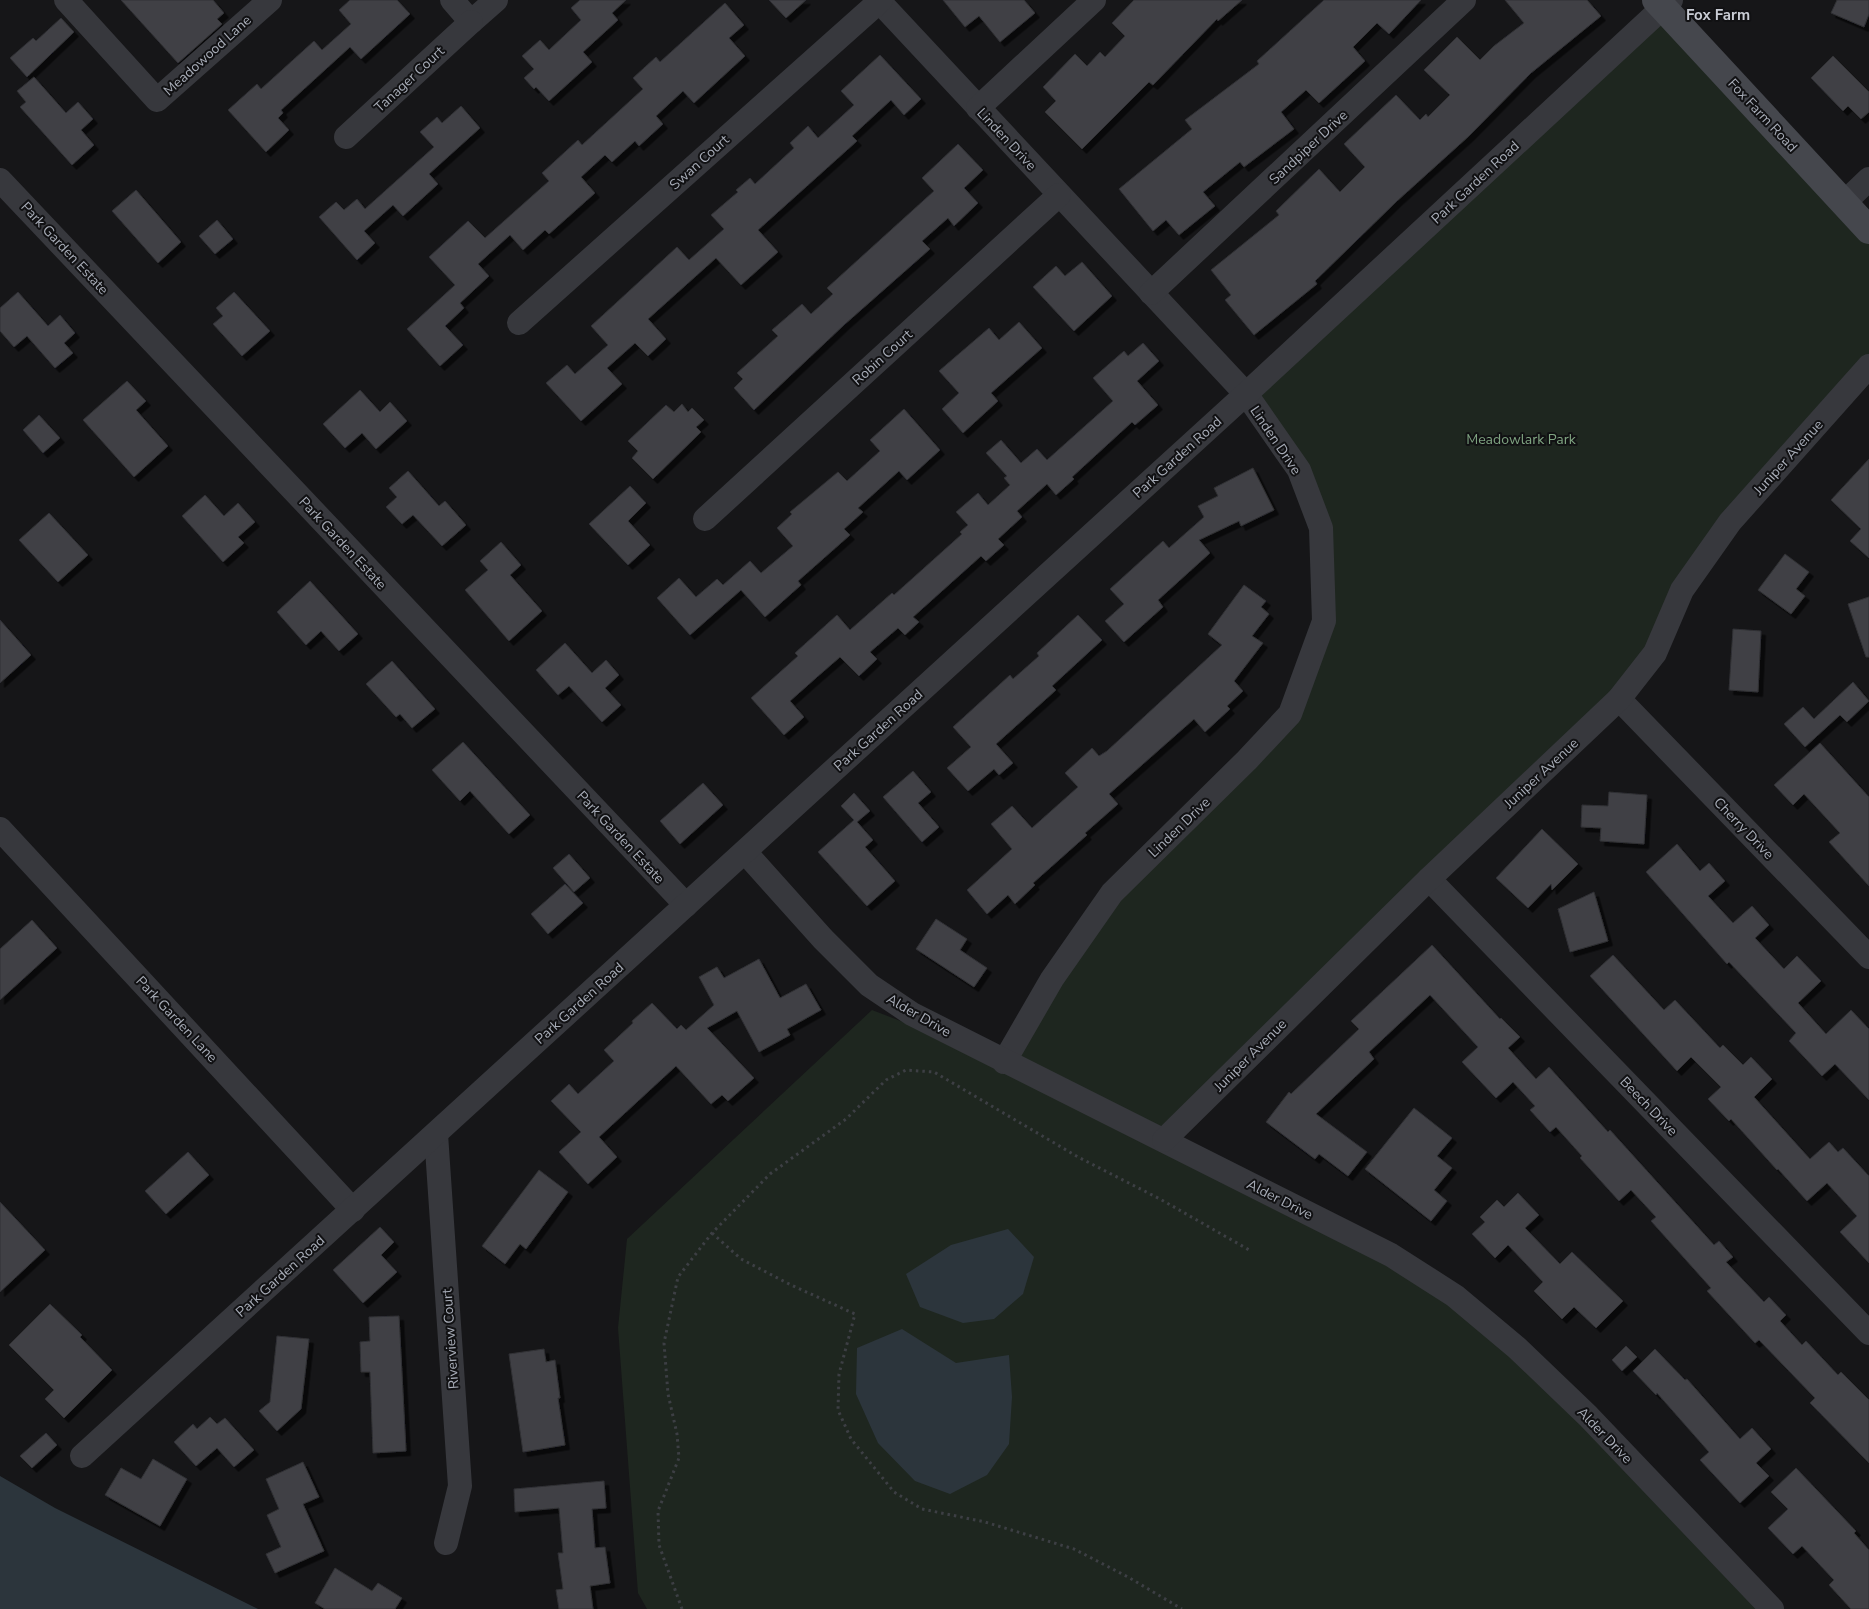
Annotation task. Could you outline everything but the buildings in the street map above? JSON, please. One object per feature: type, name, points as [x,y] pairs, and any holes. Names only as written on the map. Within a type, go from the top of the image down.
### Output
[{"type":"street","name":"Meadowood Lane","points":[[66,0],[157,100],[270,0]]},
{"type":"street","points":[[452,0],[471,22]]},
{"type":"street","name":"Tanager Court","points":[[346,137],[496,0]]},
{"type":"street","name":"Linden Drive","points":[[879,0],[1246,394],[1299,470],[1321,528],[1324,622],[1290,714],[1248,760],[1112,893],[1052,979],[1004,1062]]},
{"type":"street","name":"Swan Court","points":[[519,322],[879,0]]},
{"type":"street","points":[[978,108],[1094,0]]},
{"type":"street","name":"Sandpiper Drive","points":[[1151,293],[1464,0]]},
{"type":"street","name":"Fox Farm Road","points":[[1664,3],[1869,230]]},
{"type":"street","name":"Park Garden Road","points":[[82,1456],[1246,394],[1664,3]]},
{"type":"street","points":[[1845,202],[1869,179]]},
{"type":"street","name":"Park Garden Estate","points":[[0,180],[686,905]]},
{"type":"street","name":"Robin Court","points":[[705,518],[1059,195]]},
{"type":"street","name":"Juniper Avenue","points":[[1164,1140],[1429,879],[1619,699],[1656,653],[1682,590],[1730,522],[1869,366]]},
{"type":"street","name":"Cherry Drive","points":[[1619,699],[1869,957]]},
{"type":"street","name":"Park Garden Lane","points":[[0,828],[353,1210]]},
{"type":"street","name":"Alder Drive","points":[[745,852],[823,939],[870,985],[912,1014],[1004,1062],[1164,1140],[1391,1255],[1456,1296],[1517,1348],[1588,1416],[1772,1609]]},
{"type":"street","name":"Beech Drive","points":[[1429,879],[1869,1333]]},
{"type":"street","name":"Riverview Court","points":[[436,1134],[460,1486],[446,1543]]},
{"type":"path","points":[[682,1609],[659,1545],[658,1511],[679,1458],[677,1434],[668,1394],[664,1343],[678,1277],[712,1234],[770,1174],[846,1118],[886,1080],[906,1070],[934,1072],[1078,1157],[1160,1199],[1251,1251]]},
{"type":"path","points":[[712,1234],[741,1259],[791,1285],[855,1314],[839,1374],[838,1410],[852,1440],[894,1492],[922,1509],[985,1522],[1074,1550],[1128,1577],[1182,1609]]},
{"type":"green space","name":"Meadowlark Park","points":[[1663,8],[1869,230],[1869,366],[1730,522],[1655,653],[1164,1140],[1455,1296],[1772,1609],[647,1609],[638,1593],[618,1328],[627,1239],[872,1010],[1004,1061],[1112,893],[1290,714],[1324,622],[1321,528],[1246,394]]},
{"type":"shaded area","points":[[1008,1229],[1034,1257],[1023,1294],[994,1319],[963,1323],[920,1307],[906,1274],[951,1245]]},
{"type":"shaded area","points":[[902,1329],[956,1363],[1009,1355],[1012,1397],[1009,1444],[987,1475],[950,1494],[915,1481],[878,1443],[856,1394],[857,1348]]},
{"type":"shaded area","points":[[0,1476],[55,1508],[258,1609],[0,1609]]},
{"type":"district","name":"Fox Farm","points":[[1718,15]]}]
